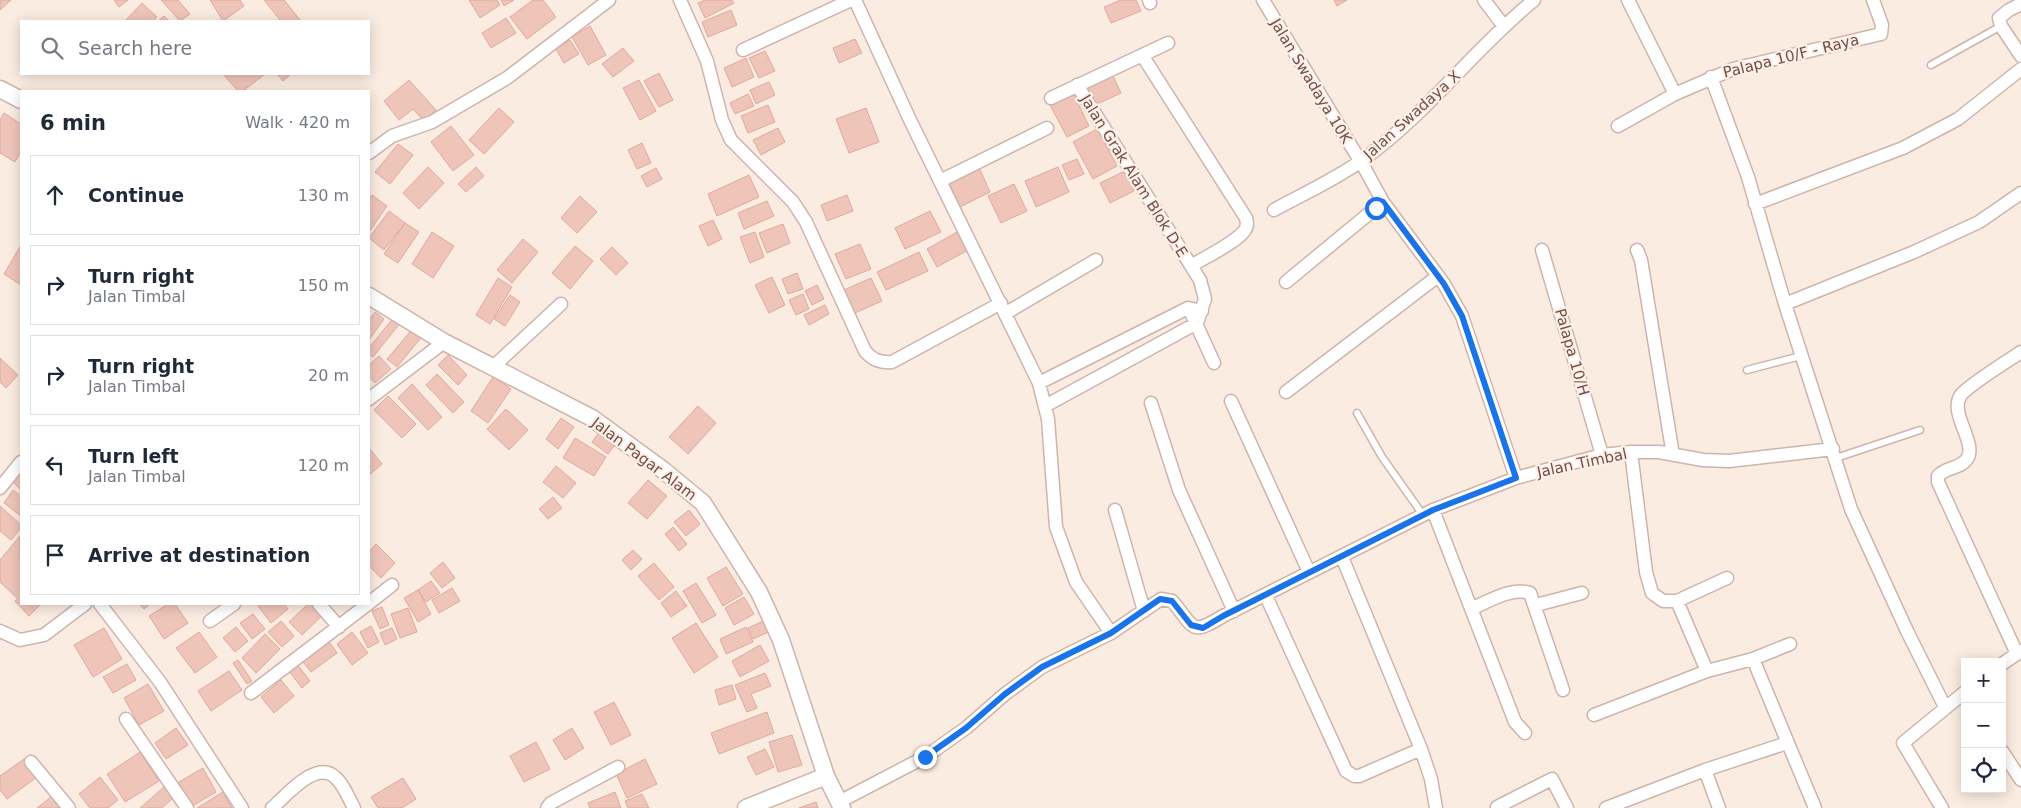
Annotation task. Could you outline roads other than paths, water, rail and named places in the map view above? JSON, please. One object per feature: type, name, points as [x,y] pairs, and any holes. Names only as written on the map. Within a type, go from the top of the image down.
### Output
[{"type":"street","points":[[370,152],[392,136],[432,122],[506,78],[609,0]]},
{"type":"street","points":[[680,0],[706,62],[722,120],[731,140],[793,202],[802,216],[865,351],[871,357],[885,363],[892,362],[1096,260]]},
{"type":"street","points":[[743,50],[851,0]]},
{"type":"street","points":[[856,0],[940,181],[1040,383],[1048,419],[1056,527],[1076,582],[1111,633]]},
{"type":"street","name":"Jalan Swadaya 10K","points":[[1263,0],[1383,202],[1438,276],[1462,316],[1516,478]]},
{"type":"street","points":[[1484,0],[1504,25]]},
{"type":"street","name":"Jalan Swadaya X","points":[[1274,210],[1360,162],[1447,86],[1504,25],[1534,0]]},
{"type":"street","points":[[1628,0],[1675,94]]},
{"type":"street","name":"Palapa 10/F - Raya","points":[[1618,126],[1710,77],[1764,60],[1881,34],[1882,25],[1873,0]]},
{"type":"street","points":[[2021,4],[1999,18],[2001,26],[2021,56]]},
{"type":"street","points":[[1051,98],[1168,43]]},
{"type":"street","points":[[1142,55],[1246,218],[1245,230],[1229,243],[1191,266]]},
{"type":"street","points":[[1756,204],[1903,148],[1958,119],[2021,69]]},
{"type":"street","points":[[1710,77],[1756,204],[1801,356],[1852,509],[1907,631],[1945,707]]},
{"type":"street","name":"Jalan Grak Alam Blok D-E","points":[[1077,85],[1204,289],[1202,310]]},
{"type":"street","points":[[0,89],[20,99]]},
{"type":"street","points":[[940,181],[1047,128]]},
{"type":"street","points":[[1785,304],[1914,252],[1980,222],[2021,194]]},
{"type":"street","points":[[1286,282],[1383,202]]},
{"type":"street","name":"Palapa 10/H","points":[[1542,250],[1602,455]]},
{"type":"street","points":[[1636,250],[1641,260],[1673,455]]},
{"type":"street","points":[[1286,392],[1438,276]]},
{"type":"street","name":"Jalan Pagar Alam","points":[[370,297],[444,342],[592,418],[663,470],[703,503],[730,543],[759,592],[774,624],[826,776],[840,805]]},
{"type":"street","points":[[493,366],[560,304]]},
{"type":"street","points":[[1040,383],[1188,308],[1202,310],[1197,323],[1045,406]]},
{"type":"street","points":[[1188,308],[1197,323],[1214,363]]},
{"type":"street","points":[[370,398],[444,342]]},
{"type":"street","points":[[2006,661],[2019,652],[1938,482],[1938,476],[1963,463],[1968,457],[1969,449],[1958,409],[1962,395],[2021,352]]},
{"type":"street","points":[[1231,402],[1309,572]]},
{"type":"street","points":[[1151,403],[1179,490],[1234,611]]},
{"type":"street","points":[[1631,452],[1648,587],[1652,593],[1663,601],[1677,601],[1727,578]]},
{"type":"street","name":"Jalan Timbal","points":[[840,805],[925,757],[966,728],[1005,694],[1042,667],[1111,633],[1160,599],[1168,598],[1191,625],[1196,628],[1203,628],[1309,572],[1428,513],[1516,478],[1602,455],[1659,452],[1703,460],[1729,461],[1834,454]]},
{"type":"street","points":[[0,488],[20,463]]},
{"type":"street","points":[[1115,510],[1144,611]]},
{"type":"street","points":[[1428,513],[1471,609],[1515,722],[1525,733]]},
{"type":"street","points":[[1342,557],[1421,749],[1431,779],[1436,808]]},
{"type":"street","points":[[370,602],[392,585]]},
{"type":"street","points":[[1471,609],[1503,595],[1521,591],[1530,593],[1536,605],[1564,690]]},
{"type":"street","points":[[1536,605],[1582,593]]},
{"type":"street","points":[[1266,596],[1346,771],[1354,776],[1359,776],[1421,749]]},
{"type":"street","points":[[1677,601],[1706,671]]},
{"type":"street","points":[[0,631],[20,640],[38,637],[66,621],[84,605]]},
{"type":"street","points":[[101,605],[160,682],[242,808]]},
{"type":"street","points":[[210,621],[233,605]]},
{"type":"street","points":[[320,605],[339,627]]},
{"type":"street","points":[[251,694],[366,605]]},
{"type":"street","points":[[1594,715],[1706,671],[1753,659],[1790,644]]},
{"type":"street","points":[[1753,659],[1815,808]]},
{"type":"street","points":[[1942,808],[1903,743],[1961,695]]},
{"type":"street","points":[[126,719],[186,808]]},
{"type":"street","points":[[1606,808],[1705,770],[1787,743]]},
{"type":"street","points":[[2006,757],[2021,780]]},
{"type":"street","points":[[31,762],[69,808]]},
{"type":"street","points":[[547,808],[618,767]]},
{"type":"street","points":[[1705,770],[1719,808]]},
{"type":"street","points":[[272,808],[310,775],[320,772],[329,773],[337,778],[354,808]]},
{"type":"street","points":[[746,808],[826,776]]},
{"type":"street","points":[[1497,807],[1552,779],[1567,808]]},
{"type":"lane","points":[[1931,65],[2001,26]]},
{"type":"lane","points":[[1747,370],[1801,356]]},
{"type":"lane","points":[[1357,413],[1382,457],[1428,513]]},
{"type":"lane","points":[[1834,454],[1920,430]]}]
